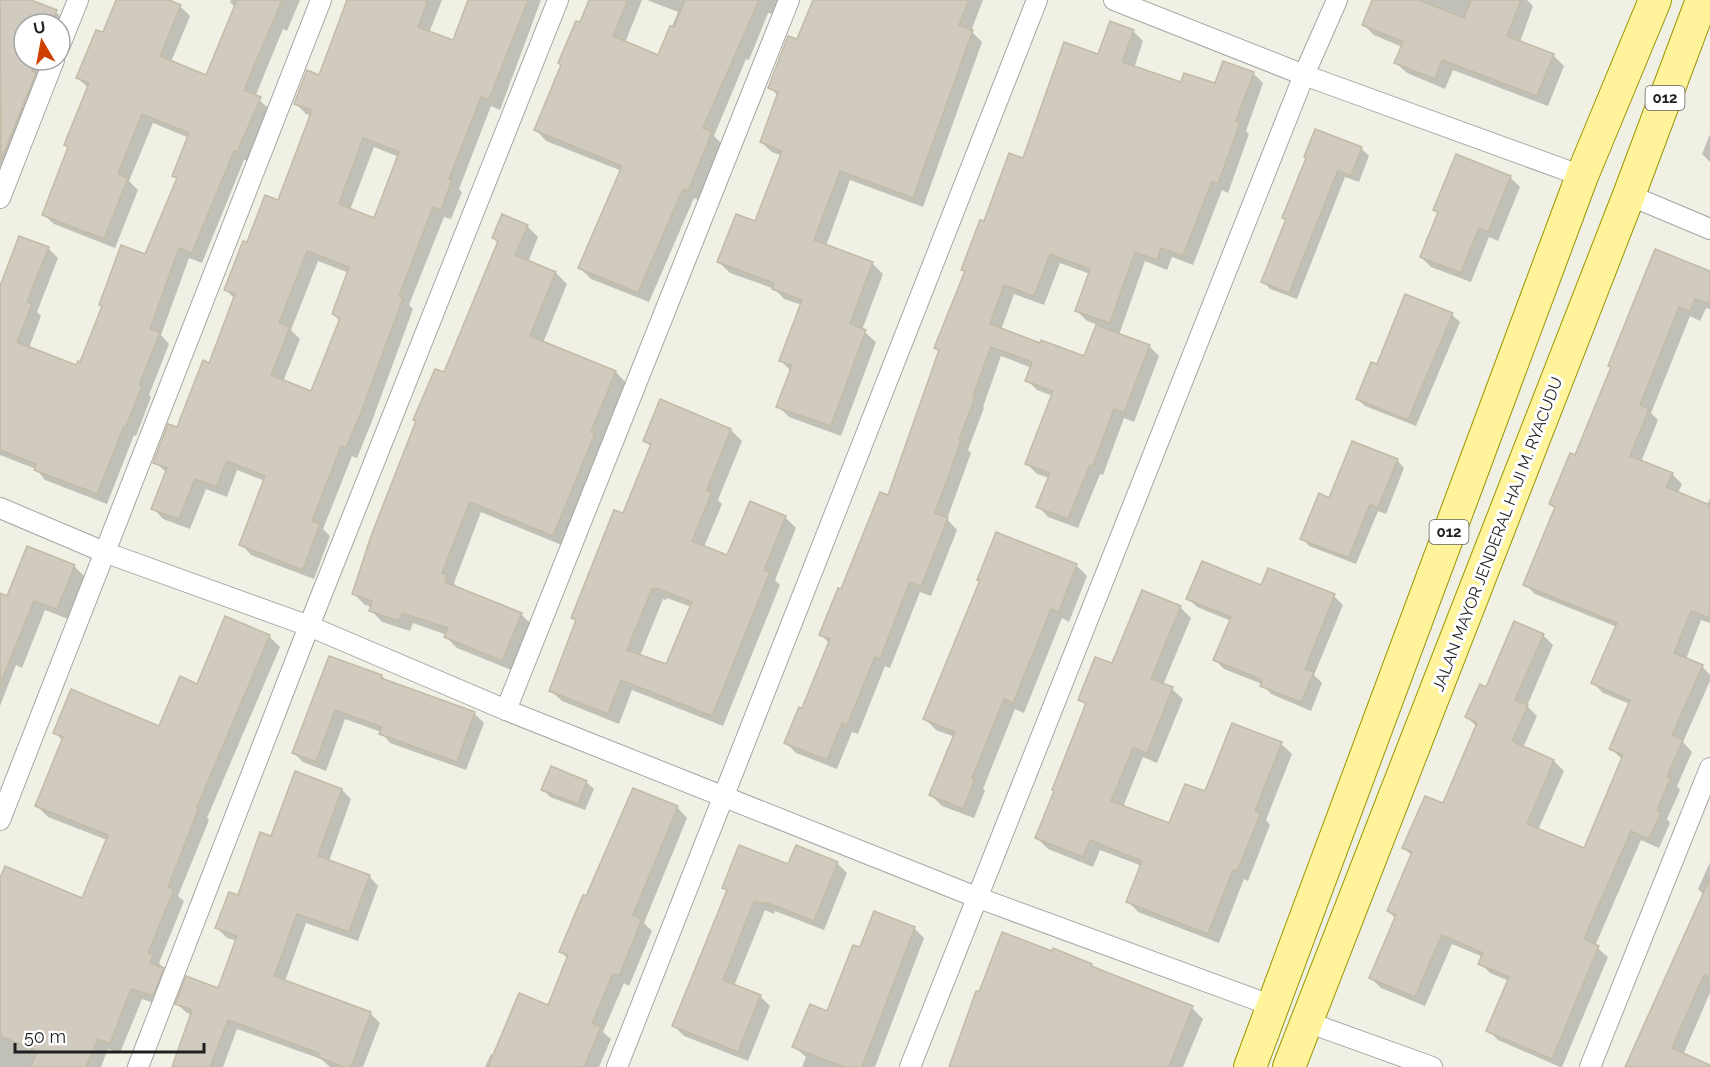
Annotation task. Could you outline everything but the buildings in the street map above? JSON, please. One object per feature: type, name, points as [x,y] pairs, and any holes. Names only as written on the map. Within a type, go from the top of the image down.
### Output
[{"type":"main road","name":"012","points":[[1250,1067],[1582,176],[1655,0]]},
{"type":"main road","name":"JALAN MAYOR JENDERAL HAJI M. RYACUDU","points":[[1289,1067],[1629,195],[1702,0]]},
{"type":"street","points":[[72,15],[78,0]]},
{"type":"street","points":[[0,820],[321,0]]},
{"type":"street","points":[[138,1067],[309,626],[558,0]]},
{"type":"street","points":[[506,710],[789,0]]},
{"type":"street","points":[[616,1067],[1036,0]]},
{"type":"street","points":[[1114,0],[1304,75],[1582,176]]},
{"type":"street","points":[[910,1067],[1304,75],[1337,0]]},
{"type":"street","points":[[0,198],[49,72]]},
{"type":"street","points":[[1629,195],[1710,229]]},
{"type":"street","points":[[0,508],[104,552],[309,626],[506,710],[976,897],[1273,1006]]},
{"type":"street","points":[[1590,1067],[1710,768]]},
{"type":"street","points":[[1307,1022],[1432,1067]]}]
